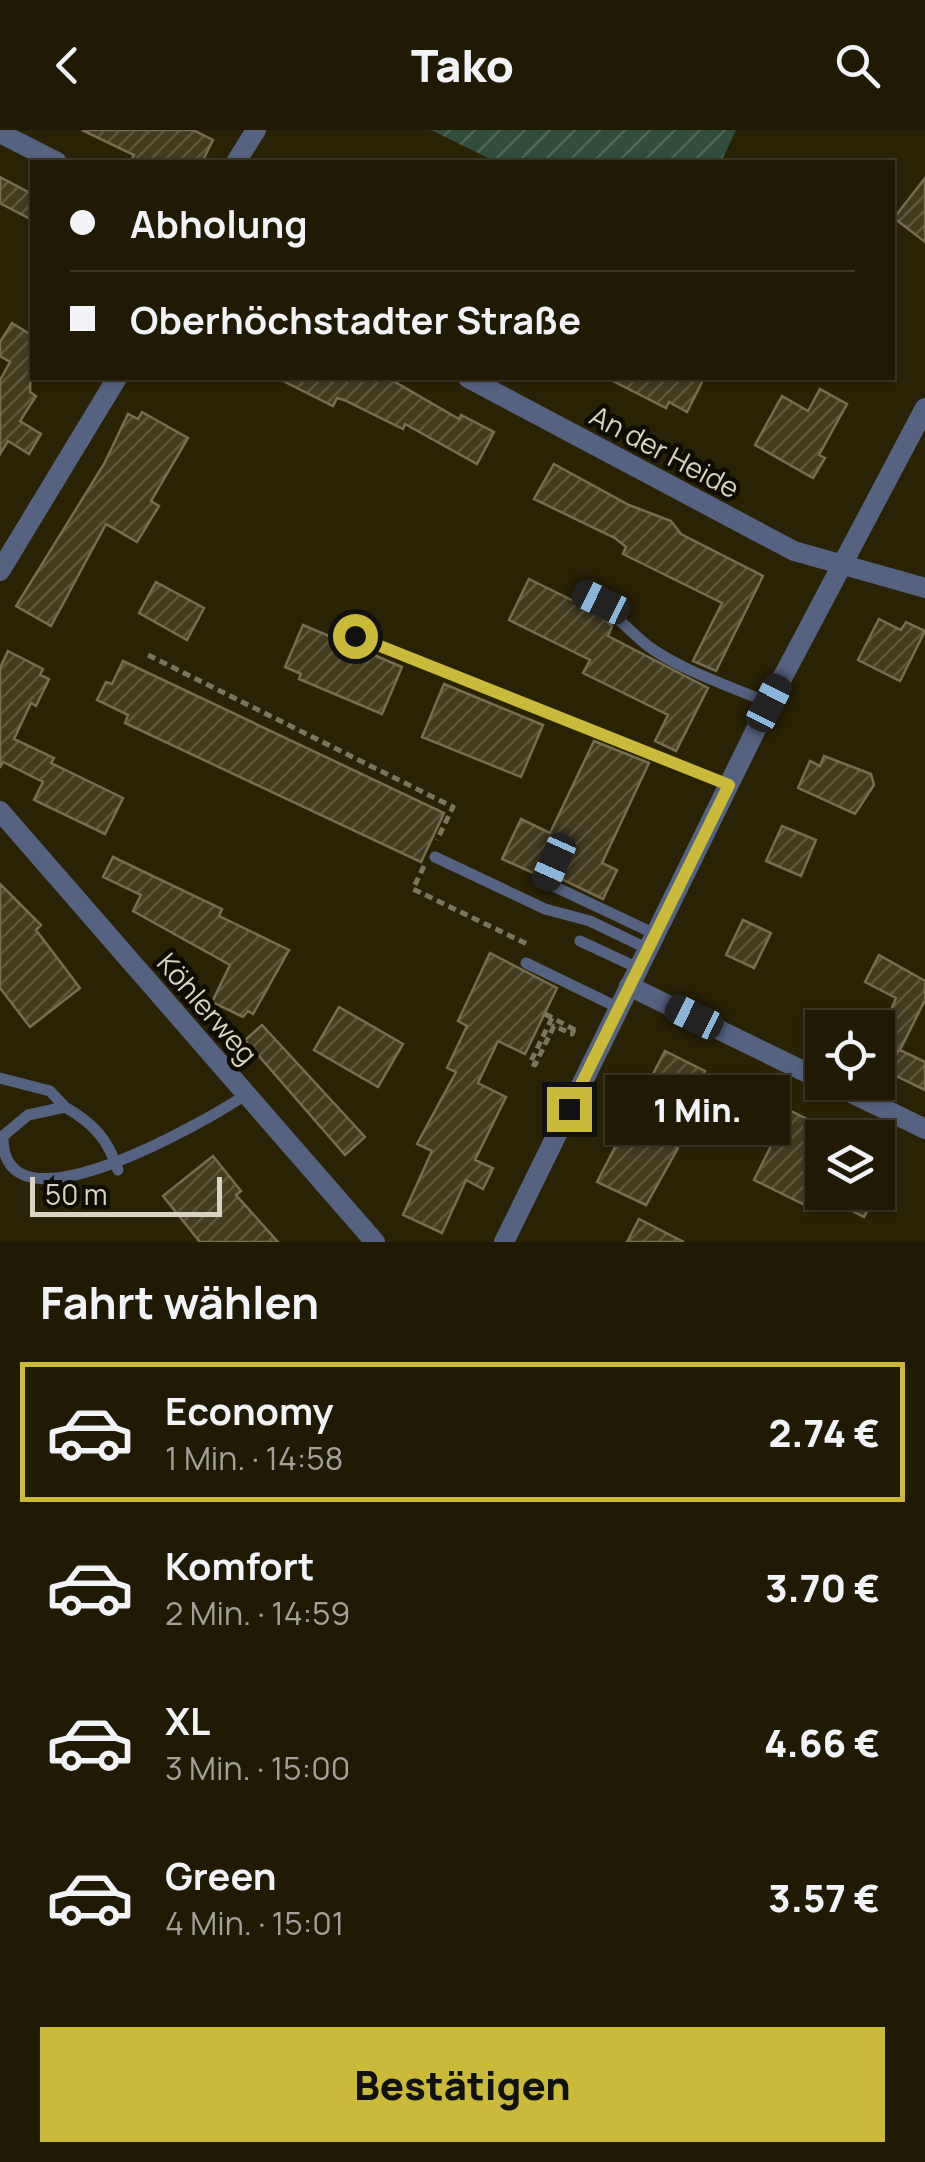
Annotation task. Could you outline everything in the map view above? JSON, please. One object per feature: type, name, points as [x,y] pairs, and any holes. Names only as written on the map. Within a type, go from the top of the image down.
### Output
[{"type":"street","points":[[237,160],[256,130]]},
{"type":"street","points":[[0,134],[53,160]]},
{"type":"street","points":[[0,570],[115,380]]},
{"type":"street","name":"An der Heide","points":[[472,380],[794,551],[925,588]]},
{"type":"street","points":[[504,1242],[769,703],[925,408]]},
{"type":"street","name":"Köhlerweg","points":[[0,811],[375,1242]]},
{"type":"street","points":[[643,959],[805,1067]]},
{"type":"street","points":[[865,1100],[925,1129]]},
{"type":"lane","points":[[581,592],[601,602],[669,658],[769,703]]},
{"type":"lane","points":[[355,636],[729,785]]},
{"type":"lane","points":[[435,857],[546,909],[590,921],[643,959]]},
{"type":"lane","points":[[554,862],[545,882],[643,959]]},
{"type":"lane","points":[[580,941],[643,959]]},
{"type":"lane","points":[[526,963],[619,1008]]},
{"type":"lane","points":[[0,1078],[50,1091],[99,1131],[111,1148],[118,1170]]},
{"type":"lane","points":[[46,1193],[163,1151],[247,1094]]},
{"type":"lane","points":[[12,1184],[4,1171],[3,1136],[28,1115],[65,1107]]},
{"type":"path","points":[[148,655],[453,807],[413,889],[538,949]]},
{"type":"path","points":[[544,1014],[552,1018],[574,1030],[572,1034],[554,1026],[536,1065],[530,1062],[552,1018]]},
{"type":"green space","points":[[431,130],[736,130],[722,160],[492,160]]},
{"type":"building","points":[[82,130],[193,130],[213,140],[203,160],[131,160],[134,155]]},
{"type":"building","points":[[0,177],[30,193],[30,219],[0,203]]},
{"type":"building","points":[[925,178],[925,242],[895,217]]},
{"type":"building","points":[[12,323],[28,333],[30,329],[30,392],[36,396],[20,421],[41,434],[29,454],[8,441],[0,454],[0,380],[10,362],[0,356],[0,342]]},
{"type":"building","points":[[281,380],[391,380],[459,419],[461,415],[494,432],[477,464],[405,424],[403,429],[337,398],[333,406]]},
{"type":"building","points":[[611,380],[703,380],[687,412],[669,402],[666,408]]},
{"type":"building","points":[[820,389],[847,404],[819,455],[825,458],[813,478],[755,445],[782,396],[808,411]]},
{"type":"building","points":[[142,412],[188,438],[151,501],[159,506],[137,542],[106,524],[51,626],[16,606],[104,464],[128,414],[138,419]]},
{"type":"building","points":[[554,464],[629,505],[671,521],[681,534],[763,576],[716,671],[693,661],[722,603],[623,554],[626,547],[615,538],[534,499]]},
{"type":"building","points":[[529,579],[594,611],[612,626],[608,636],[708,688],[676,751],[655,741],[668,715],[583,673],[590,660],[509,620]]},
{"type":"building","points":[[156,582],[204,608],[187,640],[139,613]]},
{"type":"building","points":[[879,619],[901,630],[906,622],[925,631],[900,681],[858,660]]},
{"type":"building","points":[[303,625],[402,667],[382,714],[299,679],[301,674],[285,667]]},
{"type":"building","points":[[8,651],[43,669],[40,675],[49,679],[36,706],[31,703],[14,739],[54,758],[51,763],[123,798],[105,834],[34,800],[43,782],[3,762],[0,768],[0,668]]},
{"type":"building","points":[[123,661],[444,813],[421,862],[125,723],[128,715],[97,700],[106,682],[112,684]]},
{"type":"building","points":[[444,684],[543,725],[521,777],[422,737]]},
{"type":"building","points":[[594,741],[649,763],[602,863],[617,870],[603,899],[557,877],[563,862],[557,853],[548,855],[538,875],[502,859],[521,819],[550,833]]},
{"type":"building","points":[[824,756],[871,774],[874,785],[855,814],[798,788],[810,761],[820,766]]},
{"type":"building","points":[[782,826],[816,840],[801,876],[766,861]]},
{"type":"building","points":[[113,857],[222,909],[219,916],[289,950],[253,1014],[248,1011],[243,1017],[212,1002],[230,965],[133,911],[141,895],[103,877]]},
{"type":"building","points":[[0,884],[41,925],[36,930],[80,988],[30,1027],[0,988]]},
{"type":"building","points":[[743,920],[771,933],[754,968],[726,955]]},
{"type":"building","points":[[490,953],[557,988],[525,1054],[498,1041],[478,1083],[506,1097],[475,1160],[493,1168],[483,1189],[466,1180],[442,1233],[403,1215],[432,1151],[417,1144],[456,1072],[447,1068],[467,1026],[458,1021]]},
{"type":"building","points":[[879,955],[925,981],[925,1000],[900,1050],[925,1062],[925,1090],[895,1075],[898,1051],[895,1010],[891,1010],[896,998],[865,982]]},
{"type":"building","points":[[339,1007],[403,1044],[378,1087],[314,1050]]},
{"type":"building","points":[[262,1025],[365,1137],[345,1155],[245,1040]]},
{"type":"building","points":[[665,1051],[705,1071],[670,1144],[678,1148],[646,1205],[597,1182]]},
{"type":"building","points":[[789,1110],[809,1120],[805,1120],[805,1205],[754,1180]]},
{"type":"building","points":[[213,1156],[241,1191],[236,1195],[278,1242],[200,1242],[163,1196]]},
{"type":"building","points":[[639,1219],[684,1242],[627,1242]]},
{"type":"route","points":[[355,636],[729,785],[569,1109]]}]
